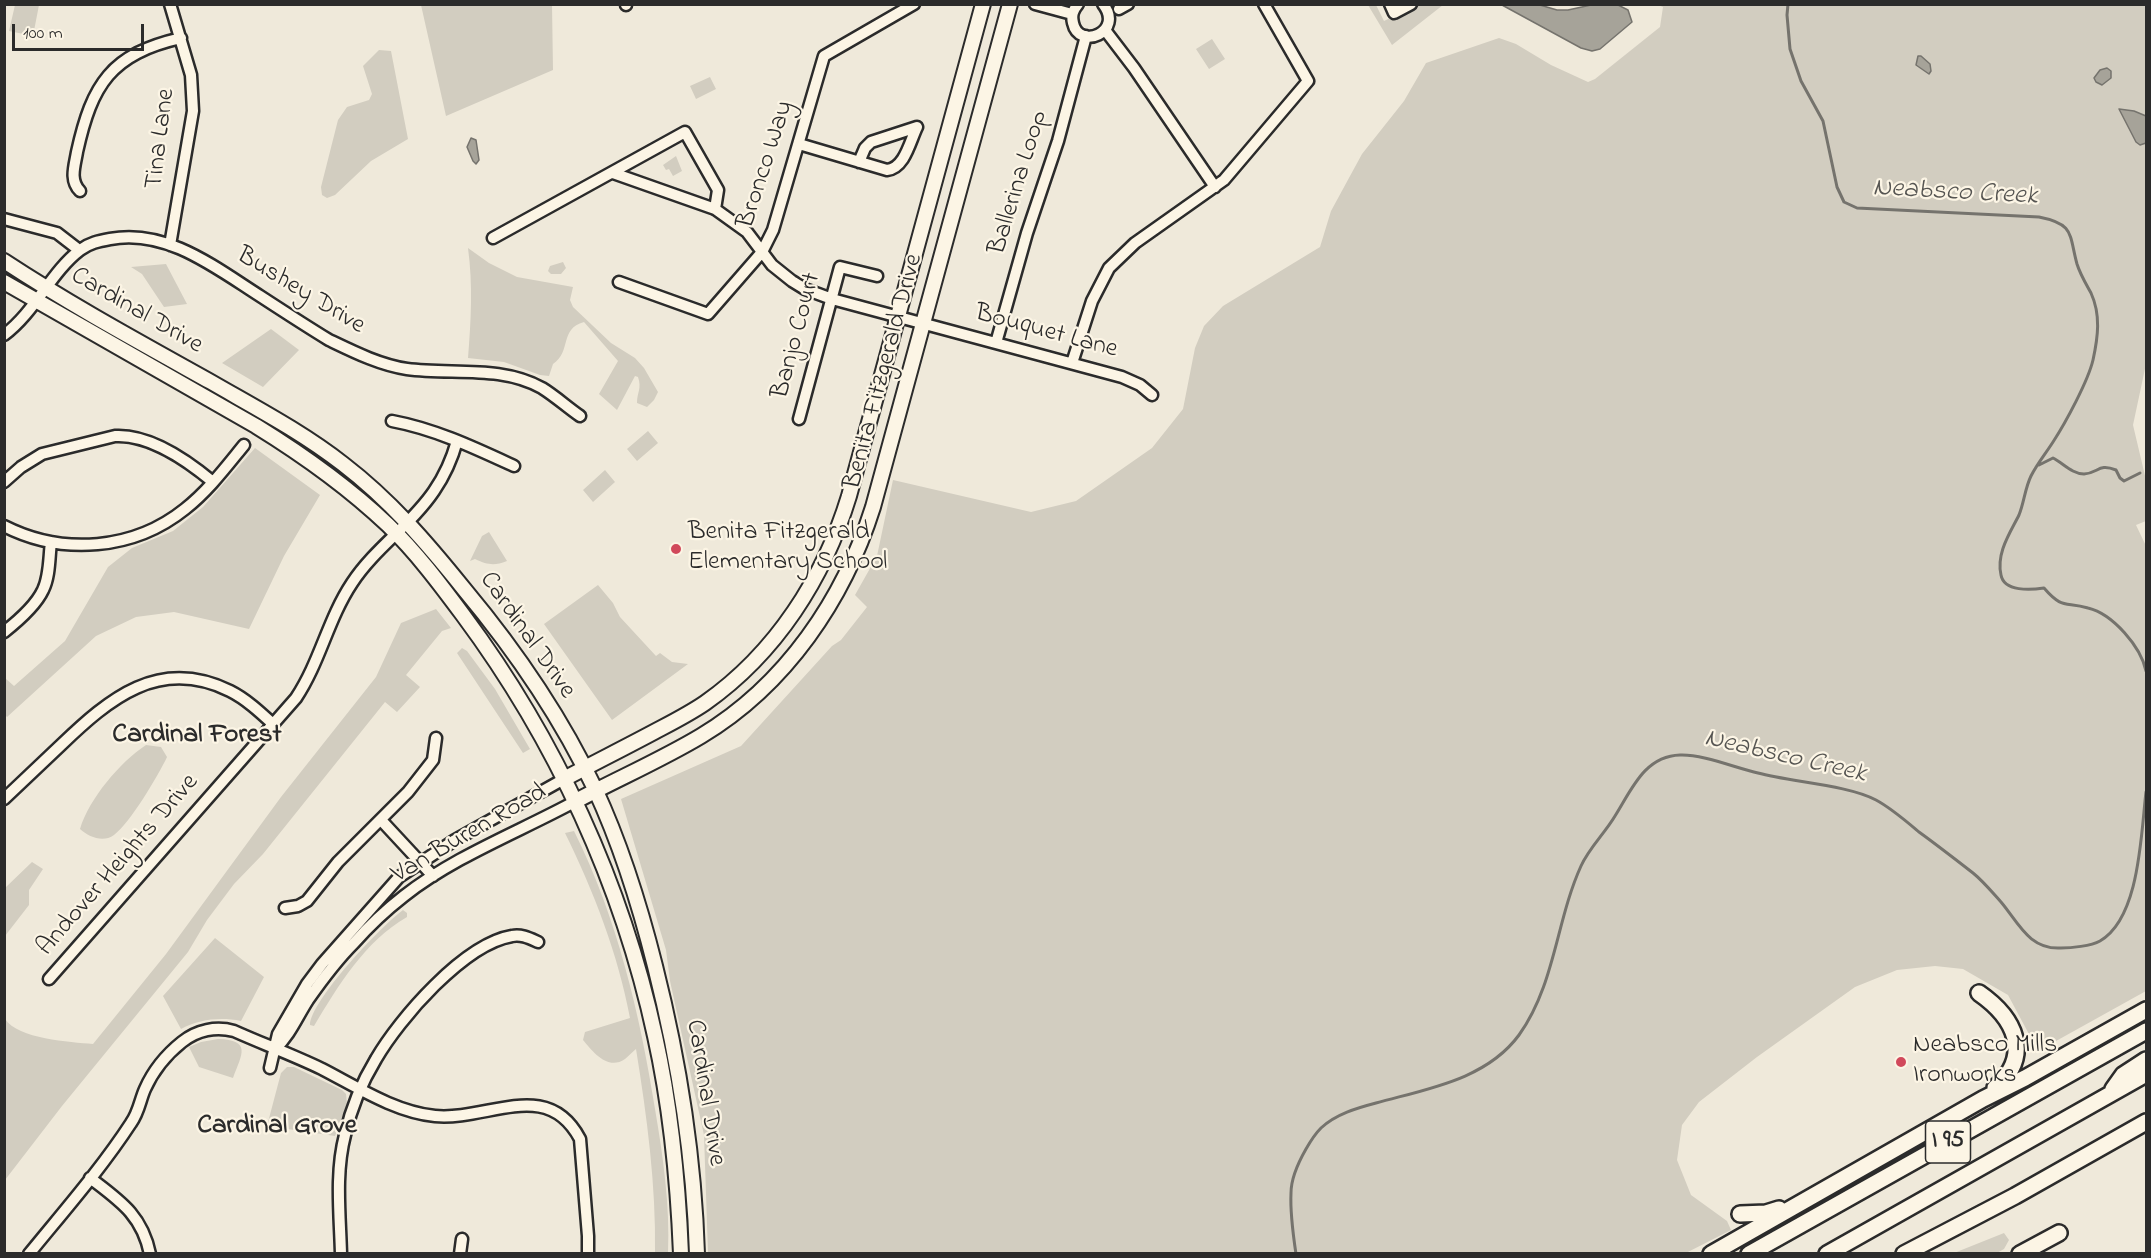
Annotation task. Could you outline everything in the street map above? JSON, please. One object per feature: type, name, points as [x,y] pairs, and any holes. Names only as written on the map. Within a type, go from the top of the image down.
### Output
[{"type":"highway","points":[[1979,993],[1997,1006],[2009,1022],[2014,1032],[2016,1051],[2011,1071],[1983,1099]]},
{"type":"highway","points":[[1711,1254],[1983,1099],[2146,1010]]},
{"type":"highway","name":"I 95","points":[[1749,1254],[2146,1031]]},
{"type":"highway","points":[[2110,1094],[2123,1075],[2146,1060]]},
{"type":"highway","points":[[1827,1254],[2146,1074]]},
{"type":"highway","points":[[1905,1254],[2015,1196],[2146,1122]]},
{"type":"highway","points":[[1740,1214],[1766,1213],[1823,1190]]},
{"type":"highway","points":[[2020,1254],[2059,1233]]},
{"type":"main road","name":"Benita Fitzgerald Drive","points":[[564,779],[705,703],[741,673],[791,617],[822,568],[842,519],[983,4]]},
{"type":"main road","name":"Benita Fitzgerald Drive","points":[[576,801],[685,745],[721,723],[768,683],[819,622],[847,574],[866,530],[1010,4]]},
{"type":"main road","name":"Cardinal Drive","points":[[4,261],[47,289],[311,441],[370,486],[408,522],[436,553],[509,646],[546,700],[585,768],[630,878],[676,1054],[696,1197],[698,1254]]},
{"type":"main road","name":"Cardinal Drive","points":[[4,282],[296,451],[356,496],[396,533],[448,595],[501,668],[576,801],[624,923],[638,966],[656,1038],[672,1130],[681,1254]]},
{"type":"street","name":"Tina Lane","points":[[170,4],[191,75],[193,111],[170,245]]},
{"type":"street","name":"Bronco Way","points":[[619,282],[708,314],[762,252],[777,221],[824,56],[914,4]]},
{"type":"street","points":[[1035,4],[1075,9],[1073,26],[1086,36],[1097,36],[1108,25],[1109,14],[1103,4]]},
{"type":"street","points":[[1072,363],[1092,301],[1109,268],[1135,243],[1228,176],[1308,81],[1264,4]]},
{"type":"street","points":[[1390,4],[1394,13],[1411,4]]},
{"type":"street","points":[[1105,30],[1134,68],[1215,187]]},
{"type":"street","name":"Ballerina Loop","points":[[996,344],[1027,233],[1055,150],[1086,36]]},
{"type":"street","points":[[80,191],[75,186],[73,174],[84,120],[100,85],[115,68],[132,56],[154,45],[181,38]]},
{"type":"street","points":[[799,144],[859,162],[887,170],[896,167],[902,161],[916,127],[871,142],[865,148],[859,162]]},
{"type":"street","points":[[494,238],[685,132],[718,190],[715,209]]},
{"type":"street","name":"Bouquet Lane","points":[[613,173],[715,209],[747,232],[772,265],[805,289],[832,299],[1133,381],[1152,395]]},
{"type":"street","points":[[4,219],[57,233],[79,250]]},
{"type":"street","name":"Bushey Drive","points":[[4,335],[23,319],[79,250],[98,241],[115,237],[146,239],[170,245],[204,260],[329,340],[351,351],[407,369],[487,372],[505,375],[543,388],[579,416]]},
{"type":"street","name":"Banjo Court","points":[[799,419],[840,267],[877,276]]},
{"type":"street","points":[[392,421],[457,441],[514,466]]},
{"type":"street","points":[[4,482],[42,453],[115,436],[126,436],[145,440],[174,455],[194,466],[213,482]]},
{"type":"street","name":"Andover Heights Drive","points":[[49,980],[273,724],[306,682],[315,666],[342,599],[352,583],[364,567],[422,506],[438,484],[451,460],[457,441]]},
{"type":"street","points":[[4,526],[51,542],[86,545],[105,544],[141,535],[185,510],[213,482],[244,445]]},
{"type":"street","points":[[4,632],[38,600],[43,591],[51,542]]},
{"type":"street","points":[[4,799],[94,713],[125,692],[152,682],[181,679],[215,685],[240,697],[273,724]]},
{"type":"street","points":[[285,908],[298,906],[307,901],[338,862],[381,820],[431,763],[435,753],[436,738]]},
{"type":"street","name":"Van Buren Road","points":[[270,1068],[278,1034],[322,964],[399,877],[420,862],[564,779]]},
{"type":"street","name":"Van Buren Road","points":[[275,1049],[286,1039],[324,978],[353,943],[405,895],[433,876],[576,801]]},
{"type":"street","points":[[381,820],[433,876]]},
{"type":"street","points":[[341,1254],[339,1184],[342,1145],[361,1089],[376,1059],[407,1015],[439,981],[483,947],[519,936],[538,942]]},
{"type":"street","points":[[29,1254],[131,1123],[139,1110],[145,1090],[154,1073],[184,1040],[200,1032],[219,1028],[234,1031],[320,1068],[410,1111],[430,1116],[466,1116],[529,1104],[552,1108],[565,1118],[580,1139],[588,1254]]},
{"type":"street","points":[[90,1178],[130,1210],[141,1225],[150,1254]]},
{"type":"street","points":[[460,1254],[462,1239]]},
{"type":"shaded area","points":[[15,5],[39,5],[33,36],[9,31]]},
{"type":"shaded area","points":[[421,5],[552,5],[553,70],[446,116]]},
{"type":"shaded area","points":[[1368,5],[1376,5],[1384,21],[1417,5],[1443,5],[1392,45]]},
{"type":"shaded area","points":[[1502,5],[1540,5],[1557,10],[1568,10],[1591,5],[1618,5],[1628,10],[1632,22],[1600,49],[1592,51],[1581,48]]},
{"type":"shaded area","points":[[1658,5],[2146,5],[2146,364],[2133,425],[2146,480],[2146,521],[2136,525],[2146,546],[2146,991],[2038,1051],[2008,995],[1963,969],[1935,966],[1897,970],[1855,987],[1757,1057],[1699,1102],[1682,1125],[1677,1160],[1691,1195],[1727,1221],[1731,1230],[1684,1254],[708,1253],[704,1135],[670,981],[666,950],[621,799],[741,746],[832,646],[841,640],[867,607],[855,595],[877,556],[893,480],[1031,512],[1076,501],[1152,448],[1183,409],[1195,348],[1204,326],[1223,306],[1320,247],[1331,211],[1362,154],[1404,101],[1426,63],[1499,38],[1516,44],[1551,65],[1588,82],[1595,79],[1660,27],[1663,7]]},
{"type":"shaded area","points":[[1212,39],[1225,59],[1209,69],[1196,49]]},
{"type":"shaded area","points":[[379,50],[391,51],[408,139],[371,161],[335,195],[327,198],[322,195],[321,187],[338,120],[347,107],[369,100],[372,94],[363,66]]},
{"type":"shaded area","points":[[1918,56],[1930,64],[1929,74],[1916,65]]},
{"type":"shaded area","points":[[2107,68],[2111,71],[2111,78],[2102,85],[2096,82],[2094,78],[2100,70]]},
{"type":"shaded area","points":[[710,77],[716,89],[696,99],[690,86]]},
{"type":"shaded area","points":[[2119,109],[2134,111],[2146,116],[2146,143],[2140,145],[2136,142]]},
{"type":"shaded area","points":[[471,138],[476,140],[479,160],[476,164],[467,147]]},
{"type":"shaded area","points":[[676,156],[682,171],[673,176],[663,165]]},
{"type":"shaded area","points":[[468,248],[489,263],[517,277],[573,287],[570,300],[573,307],[611,343],[635,358],[644,368],[658,392],[654,400],[647,407],[637,403],[640,385],[638,377],[635,376],[617,410],[599,394],[618,361],[584,322],[571,330],[562,353],[553,364],[549,376],[504,362],[468,358],[471,276]]},
{"type":"shaded area","points":[[563,262],[566,268],[561,274],[551,274],[548,271],[550,266]]},
{"type":"shaded area","points":[[166,264],[187,304],[164,307],[142,274],[131,267]]},
{"type":"shaded area","points":[[271,329],[299,350],[263,387],[222,363]]},
{"type":"shaded area","points":[[648,431],[658,443],[637,461],[627,449]]},
{"type":"shaded area","points":[[255,448],[320,495],[284,556],[249,629],[174,612],[136,617],[96,636],[7,717],[5,715],[5,678],[14,686],[65,641],[108,567],[132,548],[173,531],[203,507]]},
{"type":"shaded area","points":[[605,470],[615,482],[593,502],[583,490]]},
{"type":"shaded area","points":[[489,532],[507,561],[487,564],[475,559],[470,561],[482,536]]},
{"type":"shaded area","points":[[598,585],[613,603],[620,617],[656,656],[660,653],[672,662],[688,664],[612,720],[544,624]]},
{"type":"shaded area","points":[[436,609],[451,628],[442,631],[406,675],[420,687],[397,712],[385,702],[263,854],[234,884],[207,920],[188,952],[62,1106],[5,1180],[5,1019],[12,1026],[32,1035],[93,1044],[166,954],[281,797],[376,677],[401,623]]},
{"type":"shaded area","points":[[462,648],[467,651],[495,689],[530,749],[523,753],[457,653]]},
{"type":"shaded area","points":[[146,745],[161,747],[167,757],[135,810],[121,829],[110,837],[96,838],[84,832],[80,829],[84,817],[98,794],[116,771]]},
{"type":"shaded area","points":[[574,831],[603,897],[634,1002],[649,1073],[663,1163],[668,1217],[668,1253],[655,1253],[650,1151],[636,1049],[625,1059],[613,1063],[601,1058],[583,1040],[585,1032],[630,1018],[619,970],[604,924],[565,833]]},
{"type":"shaded area","points":[[32,862],[43,869],[29,890],[29,905],[5,936],[5,888]]},
{"type":"shaded area","points":[[403,910],[407,913],[407,917],[365,951],[343,980],[314,1026],[310,1025],[313,1014],[334,982],[379,931]]},
{"type":"shaded area","points":[[215,938],[264,977],[241,1021],[210,1020],[181,1029],[163,996]]},
{"type":"shaded area","points":[[218,1039],[236,1042],[242,1050],[233,1078],[199,1067],[189,1047]]},
{"type":"shaded area","points":[[287,1067],[294,1067],[346,1094],[347,1104],[335,1136],[267,1126],[281,1073]]},
{"type":"shaded area","points":[[2004,1233],[2009,1240],[2004,1249],[1997,1253],[1954,1253]]},
{"type":"waterway","name":"Neabsco Creek","points":[[1788,4],[1790,49],[1801,81],[1823,121],[1837,187],[1844,202],[1857,208],[2039,217],[2059,223],[2068,232],[2078,268],[2094,301],[2098,326],[2095,351],[2076,401],[2029,481],[2019,515],[2002,551],[2001,575],[2003,581],[2012,587],[2044,588],[2064,604],[2088,608],[2107,617],[2132,642],[2146,671]]},
{"type":"waterway","points":[[2039,465],[2053,458],[2080,474],[2110,468],[2116,470],[2124,481],[2140,473]]},
{"type":"waterway","name":"Neabsco Creek","points":[[1296,1254],[1291,1216],[1291,1187],[1298,1165],[1315,1135],[1327,1123],[1340,1115],[1454,1081],[1472,1073],[1490,1063],[1519,1035],[1531,1016],[1548,974],[1566,909],[1584,859],[1640,776],[1657,761],[1668,757],[1689,755],[1771,776],[1835,787],[1876,800],[1977,876],[2032,940],[2050,947],[2061,948],[2100,941],[2113,930],[2123,914],[2131,895],[2136,873],[2146,792]]},
{"type":"place","name":"Benita Fitzgerald Elementary School","points":[[676,549]]},
{"type":"place","name":"Neabsco Mills Ironworks","points":[[1901,1062]]},
{"type":"district","name":"Cardinal Forest","points":[[197,737]]},
{"type":"district","name":"Cardinal Grove","points":[[277,1128]]}]
